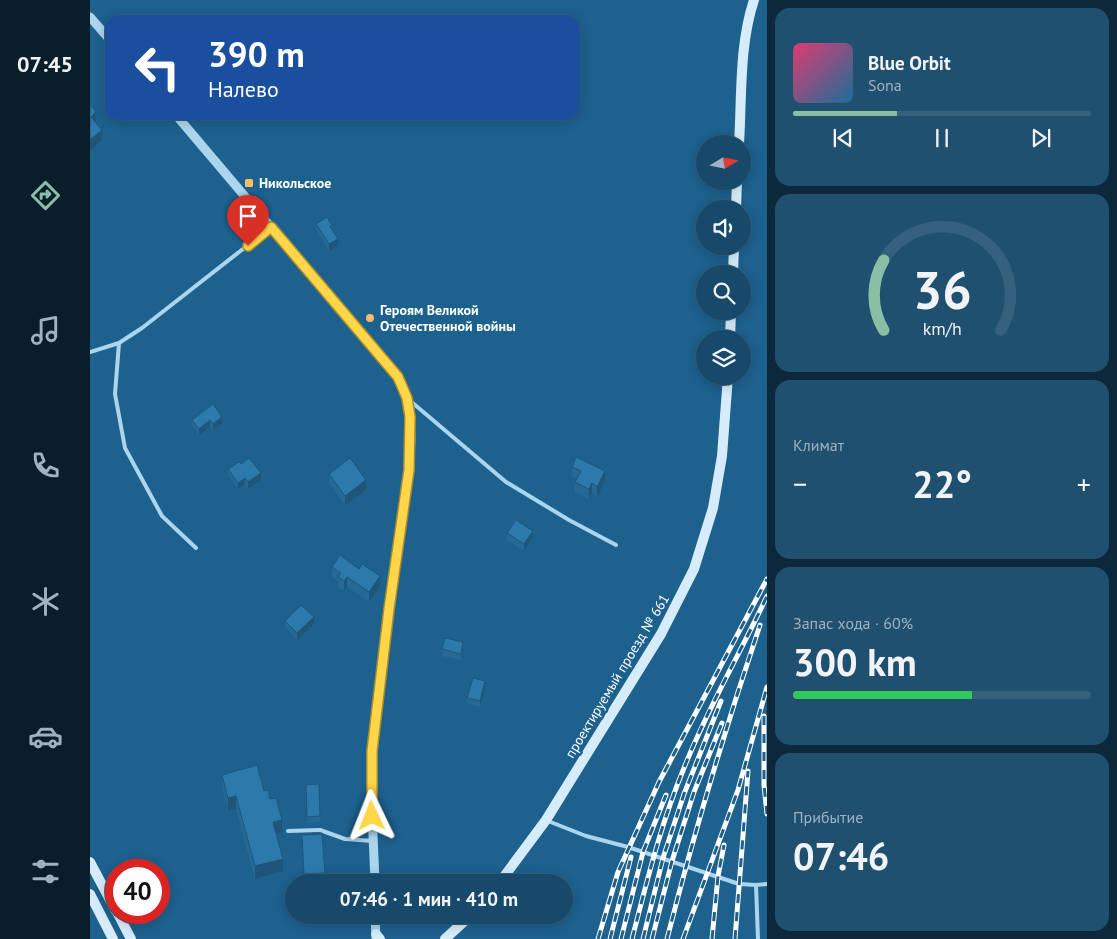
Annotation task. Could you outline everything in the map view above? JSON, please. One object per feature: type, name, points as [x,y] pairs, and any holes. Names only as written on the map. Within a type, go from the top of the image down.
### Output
[{"type":"main road","points":[[740,135],[745,42],[749,15],[754,0]]},
{"type":"main road","name":"проектируемый проезд № 661","points":[[506,874],[546,820],[662,634],[694,569],[715,499],[722,456],[727,385]]},
{"type":"main road","points":[[90,862],[105,890]]},
{"type":"main road","points":[[90,894],[113,939]]},
{"type":"main road","points":[[123,924],[131,939]]},
{"type":"main road","points":[[444,939],[461,924]]},
{"type":"street","points":[[90,17],[105,34]]},
{"type":"street","points":[[180,120],[398,377],[407,398],[410,417],[409,470],[389,609],[372,751],[371,787],[374,874]]},
{"type":"street","points":[[376,924],[377,937]]},
{"type":"lane","points":[[90,352],[119,343],[148,323],[271,227]]},
{"type":"lane","points":[[119,343],[115,394],[125,448],[162,516],[196,548]]},
{"type":"lane","points":[[407,398],[506,482],[569,520],[616,545]]},
{"type":"lane","points":[[546,820],[586,836],[628,847],[739,884],[767,884]]},
{"type":"lane","points":[[288,831],[320,830],[345,839],[373,841]]},
{"type":"lane","points":[[756,885],[758,939]]},
{"type":"building","points":[[90,104],[96,112],[91,117],[102,130],[90,140]]},
{"type":"building","points":[[327,217],[338,239],[329,244],[316,224]]},
{"type":"building","points":[[213,404],[222,417],[213,424],[210,420],[199,429],[192,420]]},
{"type":"building","points":[[576,457],[605,471],[597,487],[592,483],[589,489],[575,482],[581,471],[572,467]]},
{"type":"building","points":[[249,458],[261,473],[248,482],[245,478],[238,483],[228,469],[239,462],[241,464]]},
{"type":"building","points":[[350,458],[366,480],[345,496],[329,474]]},
{"type":"building","points":[[516,520],[533,531],[524,544],[507,533]]},
{"type":"building","points":[[340,555],[359,569],[362,564],[380,576],[369,592],[347,577],[344,581],[338,577],[341,573],[332,567]]},
{"type":"building","points":[[301,605],[314,617],[297,633],[285,621]]},
{"type":"building","points":[[445,638],[463,642],[461,654],[442,649]]},
{"type":"building","points":[[473,678],[485,681],[480,701],[467,698]]},
{"type":"building","points":[[257,765],[264,791],[268,790],[270,799],[276,798],[282,820],[273,822],[283,859],[255,866],[236,796],[228,798],[222,775]]},
{"type":"building","points":[[319,784],[320,816],[307,817],[306,785]]},
{"type":"building","points":[[322,834],[325,873],[304,874],[302,835]]},
{"type":"railway","points":[[598,939],[618,872],[659,782],[767,579]]},
{"type":"railway","points":[[632,939],[655,852],[676,789],[703,724],[767,596]]},
{"type":"railway","points":[[667,939],[710,781],[760,625]]},
{"type":"railway","points":[[683,939],[738,790],[767,687]]},
{"type":"railway","points":[[643,939],[663,858],[684,794],[721,701]]},
{"type":"railway","points":[[764,716],[764,785],[767,814]]},
{"type":"railway","points":[[652,939],[672,861],[694,792],[722,723]]},
{"type":"railway","points":[[735,939],[748,771]]},
{"type":"railway","points":[[621,939],[643,852],[666,795]]},
{"type":"railway","points":[[712,939],[718,876],[724,845]]},
{"type":"railway","points":[[610,939],[631,857]]},
{"type":"place","name":"Никольское","points":[[249,183]]},
{"type":"place","name":"Героям Великой Отечественной войны","points":[[370,318]]},
{"type":"route","points":[[248,246],[271,227],[398,377],[407,398],[411,440],[409,470],[389,609],[372,751],[372,816]]}]
